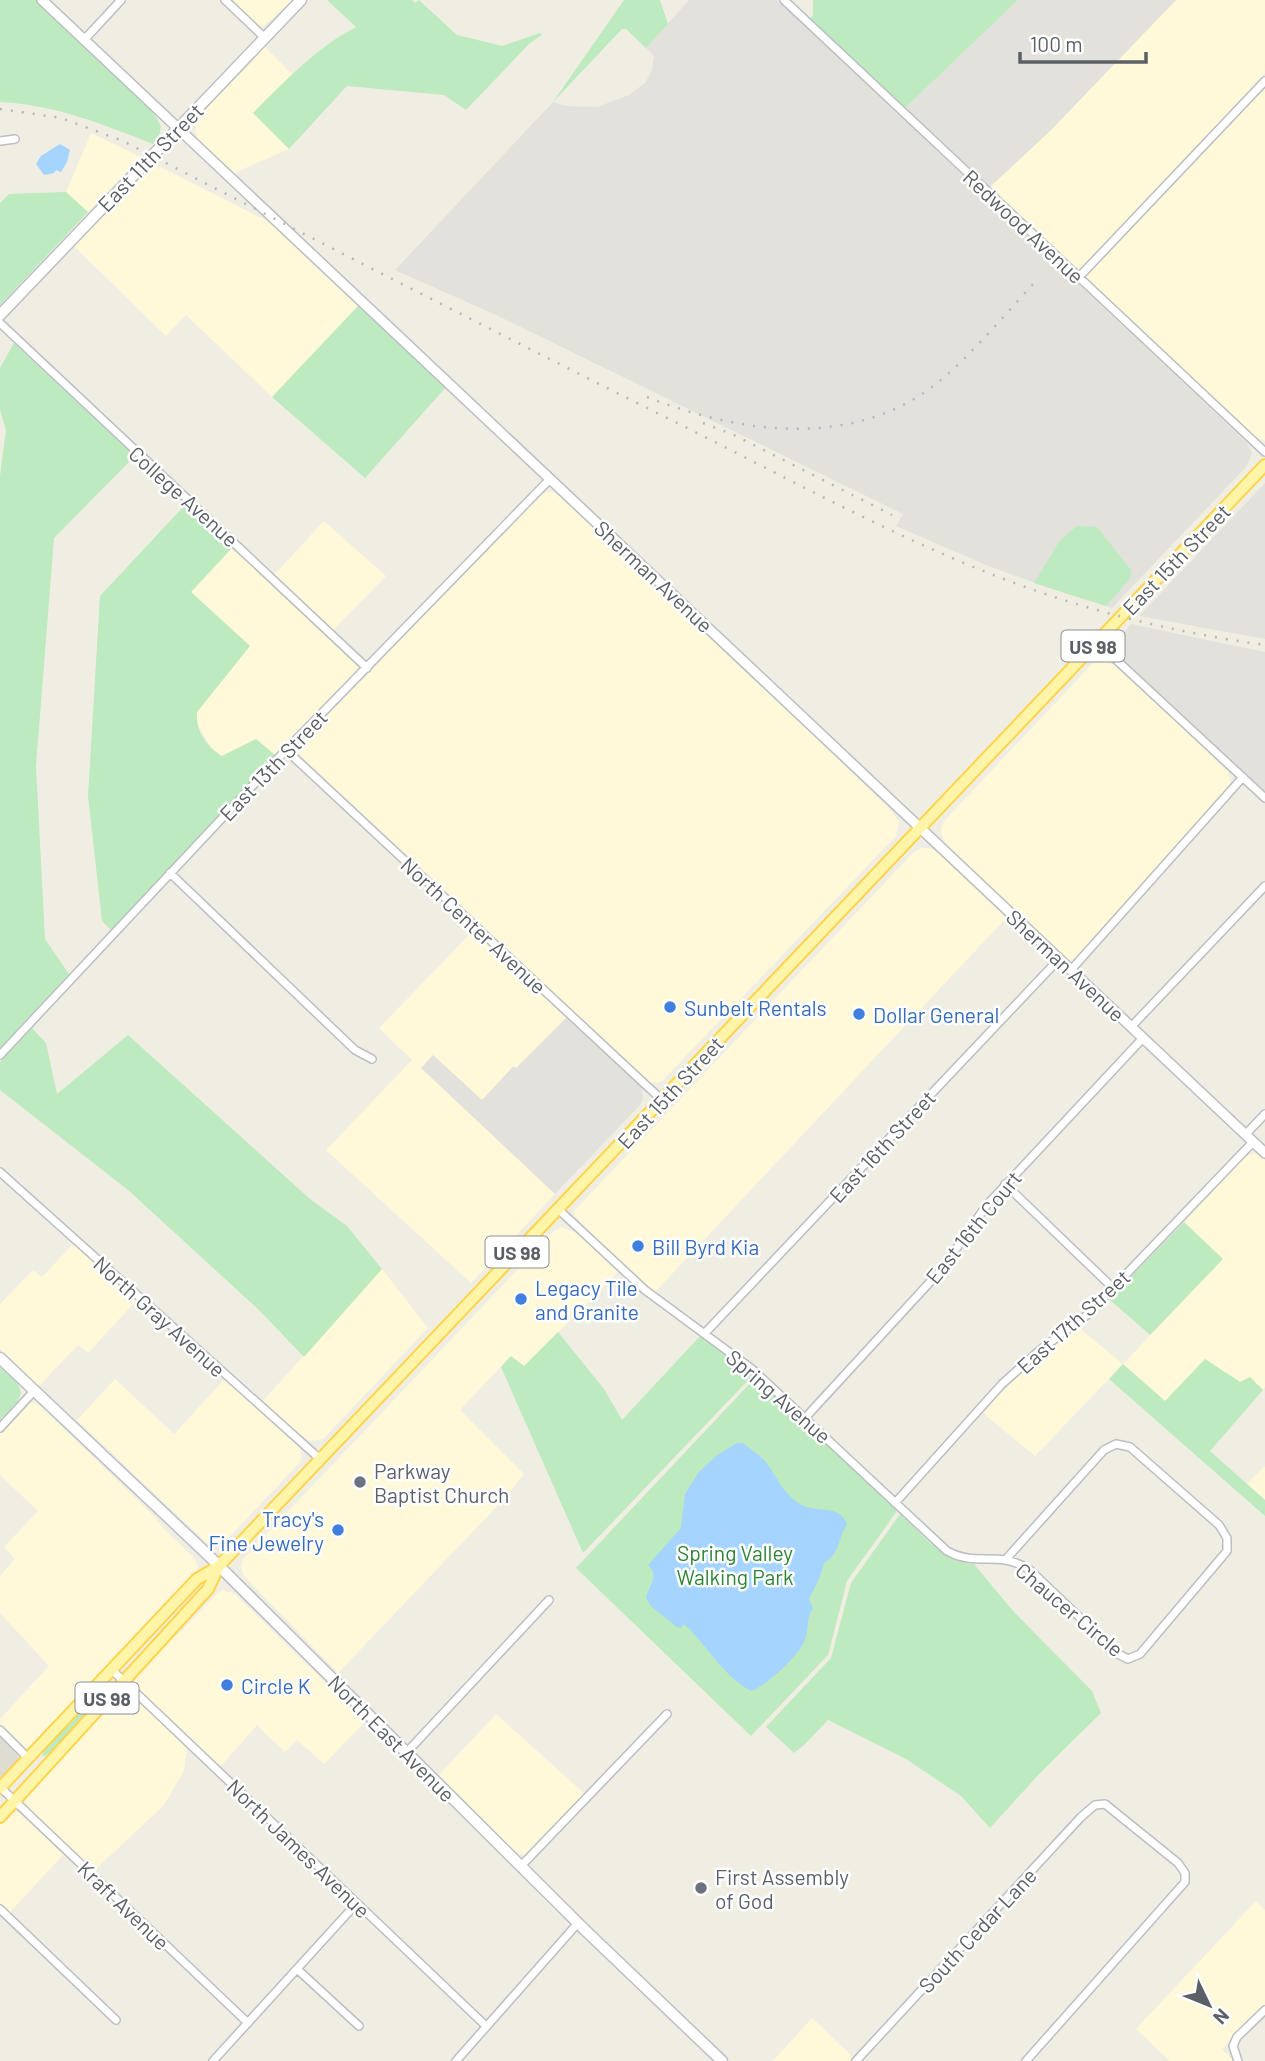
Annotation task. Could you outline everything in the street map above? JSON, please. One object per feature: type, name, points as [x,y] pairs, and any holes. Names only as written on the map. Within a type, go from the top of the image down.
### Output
[{"type":"main road","name":"East 11th Street","points":[[0,315],[301,0]]},
{"type":"main road","name":"East 15th Street","points":[[0,1788],[197,1579],[219,1566],[1265,465]]},
{"type":"main road","name":"North East Avenue","points":[[0,1358],[219,1566],[521,1867],[722,2061]]},
{"type":"main road","name":"East 15th Street","points":[[0,1817],[208,1588],[219,1566]]},
{"type":"main road","points":[[28,1758],[40,1763],[53,1759]]},
{"type":"main road","points":[[28,1758],[33,1767],[31,1784]]},
{"type":"street","name":"Sherman Avenue","points":[[42,0],[1265,1153]]},
{"type":"street","points":[[84,40],[121,0]]},
{"type":"street","points":[[225,0],[265,38]]},
{"type":"street","name":"Redwood Avenue","points":[[783,0],[1265,452]]},
{"type":"street","points":[[1079,277],[1265,80]]},
{"type":"street","points":[[0,142],[16,139]]},
{"type":"street","name":"College Avenue","points":[[0,323],[367,668]]},
{"type":"street","name":"East 13th Street","points":[[0,1055],[286,750],[550,479]]},
{"type":"street","points":[[1097,642],[1265,798]]},
{"type":"street","name":"North Center Avenue","points":[[286,750],[662,1100]]},
{"type":"street","points":[[1071,970],[1243,777]]},
{"type":"street","points":[[170,873],[355,1050],[372,1059]]},
{"type":"street","points":[[1131,1027],[1265,886]]},
{"type":"street","name":"East 16th Street","points":[[705,1333],[1059,959]]},
{"type":"street","name":"East 16th Court","points":[[805,1418],[942,1269],[986,1206],[1005,1184],[1143,1038]]},
{"type":"street","points":[[1245,1135],[1265,1114]]},
{"type":"street","name":"East 17th Street","points":[[895,1503],[1002,1384],[1040,1350],[1087,1315],[1253,1142]]},
{"type":"street","name":"North Gray Avenue","points":[[0,1172],[320,1459]]},
{"type":"street","points":[[1005,1184],[1113,1287]]},
{"type":"street","name":"Spring Avenue","points":[[558,1209],[645,1290],[752,1369],[947,1551],[967,1560],[1006,1558]]},
{"type":"street","points":[[0,1428],[34,1391]]},
{"type":"street","name":"Chaucer Circle","points":[[1116,1444],[1130,1447],[1219,1525],[1227,1538],[1227,1551],[1140,1654],[1128,1659],[1118,1654],[1030,1570],[1006,1558],[1104,1450],[1116,1444]]},
{"type":"street","points":[[407,1752],[549,1600]]},
{"type":"street","name":"North James Avenue","points":[[113,1670],[486,2026]]},
{"type":"street","points":[[521,1867],[667,1714]]},
{"type":"street","points":[[0,1730],[28,1758]]},
{"type":"street","name":"Kraft Avenue","points":[[0,1788],[248,2023]]},
{"type":"street","name":"South Cedar Lane","points":[[856,2061],[1081,1817],[1090,1808],[1101,1803],[1116,1811],[1178,1863],[1186,1879],[1181,1890],[1026,2061]]},
{"type":"street","points":[[213,2061],[356,1904]]},
{"type":"street","points":[[0,1909],[116,2020]]},
{"type":"street","points":[[456,2061],[578,1923]]},
{"type":"street","points":[[297,1969],[359,2026]]},
{"type":"street","points":[[1238,2061],[1233,2046],[1237,2037],[1265,2010]]},
{"type":"shaded area","points":[[231,0],[293,0],[263,27],[256,24]]},
{"type":"shaded area","points":[[689,0],[777,0],[1246,442],[1252,453],[1247,466],[1112,608],[986,565],[896,526],[903,514],[494,314],[395,270],[553,102],[566,106],[597,107],[629,95],[645,83],[652,70],[654,56],[646,48]]},
{"type":"shaded area","points":[[1018,0],[1176,0],[1051,130],[990,187],[905,108]]},
{"type":"shaded area","points":[[1176,0],[1265,0],[1265,73],[1079,271],[990,187],[1051,130]]},
{"type":"shaded area","points":[[265,47],[292,74],[254,114],[289,149],[234,173],[197,139],[195,125],[200,115]]},
{"type":"shaded area","points":[[1265,88],[1265,441],[1256,437],[1086,277]]},
{"type":"shaded area","points":[[91,133],[141,157],[88,212],[66,192]]},
{"type":"shaded area","points":[[153,163],[269,222],[358,306],[272,397],[186,315],[166,336],[74,246]]},
{"type":"shaded area","points":[[1265,483],[1265,639],[1139,616]]},
{"type":"shaded area","points":[[551,491],[818,740],[890,809],[899,822],[896,836],[662,1081],[657,1083],[649,1082],[299,754],[301,743],[541,494]]},
{"type":"shaded area","points":[[324,521],[386,576],[333,630],[275,574]]},
{"type":"shaded area","points":[[231,549],[269,580],[361,668],[275,755],[256,739],[222,756],[213,751],[196,722],[197,712],[250,646],[191,592]]},
{"type":"shaded area","points":[[1131,624],[1265,652],[1265,794],[1118,655],[1115,642]]},
{"type":"shaded area","points":[[1099,660],[1114,665],[1161,707],[1228,772],[1231,786],[1078,957],[1069,960],[948,846],[941,829],[944,821],[1094,662]]},
{"type":"shaded area","points":[[921,848],[938,851],[1008,916],[655,1292],[605,1249],[575,1216],[574,1211],[913,853]]},
{"type":"shaded area","points":[[473,931],[566,1018],[516,1068],[513,1066],[482,1100],[434,1056],[422,1068],[555,1194],[471,1283],[326,1150],[412,1060],[379,1028]]},
{"type":"shaded area","points":[[566,1018],[638,1083],[643,1099],[555,1194],[421,1068],[433,1055],[482,1100]]},
{"type":"shaded area","points":[[1256,1154],[1265,1160],[1265,1387],[1263,1390],[1250,1378],[1240,1382],[1205,1359],[1165,1401],[1123,1364],[1223,1259],[1184,1222],[1243,1159]]},
{"type":"shaded area","points":[[561,1227],[577,1233],[618,1272],[524,1367],[510,1357],[460,1410],[524,1474],[504,1499],[338,1673],[244,1576],[241,1568],[243,1559],[554,1231]]},
{"type":"shaded area","points":[[73,1244],[137,1300],[88,1353],[78,1345],[39,1386],[0,1349],[0,1304],[33,1270],[42,1277]]},
{"type":"shaded area","points":[[382,1269],[428,1328],[323,1439],[310,1441],[294,1431],[262,1402]]},
{"type":"shaded area","points":[[1078,1327],[1123,1364],[1035,1456],[983,1413],[1043,1354]]},
{"type":"shaded area","points":[[115,1379],[174,1434],[225,1379],[299,1447],[302,1456],[300,1462],[222,1545],[210,1546],[77,1420]]},
{"type":"shaded area","points":[[30,1402],[39,1405],[152,1514],[196,1560],[198,1568],[119,1656],[33,1745],[26,1748],[0,1725],[0,1719],[49,1666],[0,1613],[0,1576],[15,1559],[4,1547],[38,1511],[0,1475],[0,1433]]},
{"type":"shaded area","points":[[1265,1466],[1265,1500],[1247,1484]]},
{"type":"shaded area","points":[[223,1590],[235,1594],[365,1722],[324,1764],[297,1740],[285,1752],[257,1725],[220,1767],[134,1684],[133,1678],[162,1645],[180,1633],[217,1593]]},
{"type":"shaded area","points":[[127,1690],[187,1746],[184,1771],[164,1805],[94,1871],[28,1808],[25,1799],[119,1692]]},
{"type":"shaded area","points":[[496,1714],[585,1794],[523,1855],[517,1853],[439,1775]]},
{"type":"shaded area","points":[[0,1736],[19,1757],[0,1780]]},
{"type":"shaded area","points":[[15,1812],[22,1813],[64,1854],[10,1912],[0,1903],[0,1825]]},
{"type":"shaded area","points":[[1256,1901],[1265,1910],[1265,2008],[1222,2049],[1234,2061],[1170,2061],[1136,2029]]},
{"type":"shaded area","points":[[812,2018],[853,2057],[849,2061],[773,2061]]},
{"type":"green space","points":[[0,0],[36,0],[154,113],[161,126],[159,137],[153,144],[60,111],[0,102]]},
{"type":"green space","points":[[327,0],[412,0],[415,3],[419,0],[457,35],[502,46],[540,33],[542,35],[530,43],[466,110],[444,95],[347,86],[289,149],[253,113],[314,55],[356,27]]},
{"type":"green space","points":[[624,0],[660,0],[668,24],[646,48],[626,29],[622,29],[553,102]]},
{"type":"green space","points":[[813,0],[1018,0],[905,108],[810,19],[813,15]]},
{"type":"green space","points":[[66,192],[88,212],[0,305],[0,203],[9,194]]},
{"type":"green space","points":[[358,306],[447,386],[365,478],[272,397]]},
{"type":"green space","points":[[14,343],[135,456],[54,538],[36,766],[45,939],[69,974],[0,1048],[0,476],[6,430],[0,410],[0,368]]},
{"type":"green space","points":[[185,505],[231,549],[191,592],[250,646],[197,712],[200,731],[211,748],[222,756],[256,739],[275,755],[111,930],[102,921],[88,796],[100,596]]},
{"type":"green space","points":[[1077,526],[1097,527],[1131,570],[1130,579],[1106,606],[1034,583],[1061,539]]},
{"type":"green space","points":[[32,1028],[46,1043],[57,1094],[128,1035],[310,1199],[347,1226],[382,1269],[304,1357],[259,1310],[128,1190],[0,1090],[0,1062]]},
{"type":"green space","points":[[1184,1222],[1223,1259],[1150,1335],[1109,1299]]},
{"type":"green space","points":[[558,1332],[604,1389],[622,1420],[701,1335],[753,1375],[583,1553],[501,1367],[511,1356],[524,1366]]},
{"type":"green space","points":[[1205,1359],[1240,1382],[1250,1377],[1263,1390],[1210,1451],[1265,1500],[1265,1516],[1109,1379],[1123,1364],[1165,1401]]},
{"type":"green space","points":[[0,1367],[18,1384],[21,1393],[18,1401],[0,1420]]},
{"type":"green space","name":"Spring Valley Walking Park","points":[[756,1377],[897,1511],[847,1581],[828,1655],[751,1736],[576,1568]]},
{"type":"green space","points":[[900,1514],[943,1553],[963,1563],[974,1564],[1013,1611],[1092,1691],[1101,1713],[1041,1772],[990,1828],[961,1796],[906,1759],[828,1720],[794,1753],[766,1727],[831,1658],[851,1583]]},
{"type":"green space","points":[[108,1685],[111,1686],[52,1752],[42,1757],[45,1748]]},
{"type":"water","points":[[60,144],[70,150],[67,162],[61,172],[56,170],[44,175],[36,164],[41,156]]},
{"type":"water","points":[[737,1443],[743,1443],[763,1458],[784,1490],[794,1500],[806,1507],[833,1511],[844,1518],[847,1525],[833,1555],[824,1563],[809,1599],[813,1608],[803,1644],[780,1671],[751,1691],[723,1669],[685,1625],[682,1625],[682,1628],[677,1627],[651,1606],[646,1598],[653,1581],[653,1573],[648,1565],[681,1528],[685,1494],[699,1472],[716,1456]]},
{"type":"railway","points":[[0,109],[61,118],[123,141],[830,501],[950,557],[1024,587],[1126,618],[1265,645]]},
{"type":"railway","points":[[647,397],[719,419],[756,426],[794,429],[832,427],[868,419],[903,405],[936,384],[975,348],[1036,281]]},
{"type":"railway","points":[[703,423],[734,435],[892,515]]},
{"type":"place","name":"Sunbelt Rentals","points":[[670,1007]]},
{"type":"place","name":"Dollar General","points":[[859,1014]]},
{"type":"place","name":"Bill Byrd Kia","points":[[638,1246]]},
{"type":"place","name":"Legacy Tile and Granite","points":[[521,1299]]},
{"type":"place","name":"Parkway Baptist Church","points":[[360,1482]]},
{"type":"place","name":"Tracy's Fine Jewelry","points":[[338,1530]]},
{"type":"place","name":"Circle K","points":[[227,1685]]},
{"type":"place","name":"First Assembly of God","points":[[701,1888]]}]
